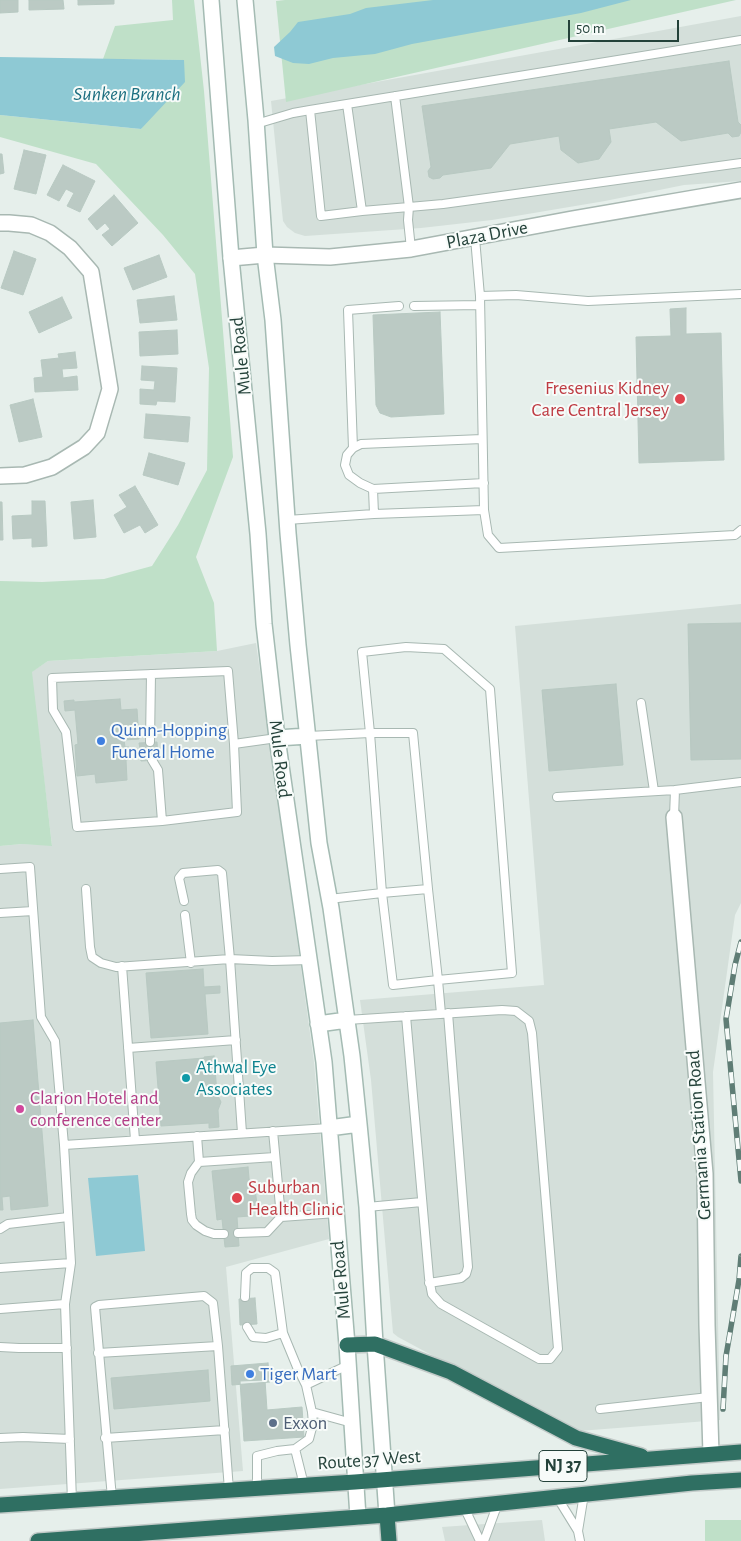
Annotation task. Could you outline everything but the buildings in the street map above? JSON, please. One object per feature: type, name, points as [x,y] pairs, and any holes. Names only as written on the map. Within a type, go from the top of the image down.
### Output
[{"type":"highway","points":[[347,1345],[374,1344],[451,1372],[576,1438],[652,1459]]},
{"type":"highway","name":"Route 37 West","points":[[0,1505],[355,1482],[741,1452]]},
{"type":"highway","name":"NJ 37","points":[[38,1541],[387,1515],[584,1494],[741,1480]]},
{"type":"highway","points":[[387,1515],[389,1541]]},
{"type":"highway","points":[[110,1535],[145,1541]]},
{"type":"main road","name":"Mule Road","points":[[211,0],[231,258],[258,524],[264,624],[277,738],[324,1062],[347,1345],[358,1517]]},
{"type":"main road","name":"Mule Road","points":[[245,0],[265,255],[273,320],[298,645],[319,843],[352,1056],[367,1207],[374,1344],[387,1515]]},
{"type":"main road","name":"Plaza Drive","points":[[231,258],[265,255],[330,257],[411,249],[741,190]]},
{"type":"main road","points":[[0,224],[31,225],[50,233],[70,248],[91,272],[110,389],[97,432],[84,447],[52,467],[25,475],[0,476]]},
{"type":"main road","points":[[277,738],[308,736]]},
{"type":"main road","name":"Germania Station Road","points":[[674,817],[705,1174],[710,1454]]},
{"type":"main road","points":[[318,1024],[347,1020]]},
{"type":"main road","points":[[329,1128],[359,1124]]},
{"type":"lane","points":[[256,124],[310,110],[741,40]]},
{"type":"lane","points":[[395,96],[409,208],[408,220],[411,249]]},
{"type":"lane","points":[[347,104],[362,211]]},
{"type":"lane","points":[[310,110],[321,216],[443,204],[741,163]]},
{"type":"lane","points":[[475,238],[480,296],[484,510],[488,535],[499,548],[735,536],[741,530]]},
{"type":"lane","points":[[480,296],[516,295],[588,301],[741,294]]},
{"type":"lane","points":[[414,306],[480,305]]},
{"type":"lane","points":[[353,448],[348,310],[399,306]]},
{"type":"lane","points":[[482,439],[361,444],[353,448],[347,455],[345,465],[349,475],[373,489],[484,483]]},
{"type":"lane","points":[[373,489],[374,514]]},
{"type":"lane","points":[[287,520],[374,514],[484,510]]},
{"type":"lane","points":[[406,647],[444,649],[490,689],[512,973],[393,985],[382,893],[370,733],[362,652],[406,647]]},
{"type":"lane","points":[[228,671],[234,744],[237,812],[162,821],[77,827],[66,732],[53,710],[52,678],[228,671]]},
{"type":"lane","points":[[150,742],[152,674]]},
{"type":"lane","points":[[641,703],[654,791]]},
{"type":"lane","points":[[308,736],[413,733],[438,980],[444,1014],[468,1268],[466,1274],[461,1278],[429,1283]]},
{"type":"lane","points":[[234,744],[277,738]]},
{"type":"lane","points":[[152,760],[158,770],[162,821]]},
{"type":"lane","points":[[557,797],[675,790],[741,782]]},
{"type":"lane","points":[[674,817],[675,790]]},
{"type":"lane","points":[[0,869],[30,867],[41,1017],[55,1041],[64,1145],[71,1263],[65,1304],[72,1501]]},
{"type":"lane","points":[[184,901],[179,878],[183,873],[218,870],[222,873],[242,1133]]},
{"type":"lane","points":[[86,889],[92,957],[102,963],[122,966],[230,959],[272,962],[310,960]]},
{"type":"lane","points":[[329,899],[428,889]]},
{"type":"lane","points":[[0,913],[33,911]]},
{"type":"lane","points":[[185,915],[191,962]]},
{"type":"lane","points":[[122,966],[135,1140]]},
{"type":"lane","points":[[347,1020],[406,1016],[444,1014],[502,1010],[516,1011],[529,1021],[532,1032],[558,1349],[550,1359],[539,1359],[441,1304],[432,1294],[429,1283],[406,1016]]},
{"type":"lane","points":[[128,1048],[236,1040]]},
{"type":"lane","points":[[64,1145],[329,1128]]},
{"type":"lane","points":[[273,1131],[281,1216]]},
{"type":"lane","points":[[197,1136],[199,1162],[191,1173],[188,1182],[192,1220],[205,1231],[214,1234],[224,1234]]},
{"type":"lane","points":[[199,1162],[275,1157]]},
{"type":"lane","points":[[367,1207],[422,1202]]},
{"type":"lane","points":[[238,1232],[267,1232],[281,1216],[336,1214]]},
{"type":"lane","points":[[0,1229],[4,1222],[68,1217]]},
{"type":"lane","points":[[0,1268],[71,1263]]},
{"type":"lane","points":[[245,1297],[246,1273],[252,1268],[268,1268],[275,1273],[283,1333],[306,1385],[313,1424],[309,1439],[295,1449],[256,1456],[257,1489]]},
{"type":"lane","points":[[112,1498],[95,1307],[99,1305],[204,1296],[213,1303],[229,1490]]},
{"type":"lane","points":[[0,1309],[65,1304]]},
{"type":"lane","points":[[247,1326],[253,1337],[266,1338],[283,1333]]},
{"type":"lane","points":[[98,1353],[218,1346]]},
{"type":"lane","points":[[0,1347],[67,1348]]},
{"type":"lane","points":[[306,1385],[348,1365]]},
{"type":"lane","points":[[600,1409],[709,1397]]},
{"type":"lane","points":[[312,1412],[352,1423]]},
{"type":"lane","points":[[106,1438],[225,1430]]},
{"type":"lane","points":[[0,1438],[70,1439]]},
{"type":"lane","points":[[295,1449],[304,1485]]},
{"type":"lane","points":[[580,1541],[578,1531],[584,1494]]},
{"type":"lane","points":[[557,1498],[578,1531]]},
{"type":"lane","points":[[482,1541],[498,1503]]},
{"type":"lane","points":[[464,1507],[482,1541]]},
{"type":"shaded area","points":[[741,16],[741,181],[684,185],[605,201],[492,220],[421,228],[305,236],[295,233],[283,221],[271,101]]},
{"type":"shaded area","points":[[741,604],[741,903],[735,915],[713,1072],[720,1420],[579,1431],[556,1422],[393,1333],[371,1080],[360,1000],[544,985],[515,626]]},
{"type":"shaded area","points":[[256,643],[314,1062],[329,1239],[226,1267],[243,1471],[0,1489],[0,846],[22,844],[52,845],[31,672],[48,661],[217,651]]},
{"type":"shaded area","points":[[542,1520],[545,1541],[445,1541],[442,1527]]},
{"type":"green space","points":[[172,0],[194,0],[204,91],[233,457],[196,557],[214,603],[217,651],[48,661],[32,672],[52,846],[22,844],[0,846],[0,581],[42,582],[104,579],[152,566],[178,525],[207,470],[209,368],[195,274],[163,235],[96,164],[0,137],[0,115],[141,129],[183,60],[103,59],[115,26],[173,20]]},
{"type":"green space","points":[[736,0],[286,102],[276,1]]},
{"type":"green space","points":[[705,1520],[741,1520],[741,1541],[705,1541]]},
{"type":"water","points":[[433,0],[631,0],[581,13],[412,44],[375,54],[333,58],[309,64],[293,63],[275,56],[274,47],[298,22],[350,14],[366,8]]},
{"type":"water","name":"Sunken Branch","points":[[0,57],[184,60],[185,82],[141,129],[0,115]]},
{"type":"water","points":[[138,1175],[145,1251],[96,1256],[88,1178]]},
{"type":"railway","points":[[741,942],[726,1019],[741,1181]]},
{"type":"railway","points":[[723,1409],[726,1356],[739,1280],[741,1256]]},
{"type":"place","name":"Fresenius Kidney Care Central Jersey","points":[[680,399]]},
{"type":"place","name":"Quinn-Hopping Funeral Home","points":[[101,741]]},
{"type":"place","name":"Athwal Eye Associates","points":[[186,1078]]},
{"type":"place","name":"Clarion Hotel and conference center","points":[[20,1109]]},
{"type":"place","name":"Suburban Health Clinic","points":[[237,1198]]},
{"type":"place","name":"Tiger Mart","points":[[250,1374]]},
{"type":"place","name":"Exxon","points":[[273,1423]]}]
